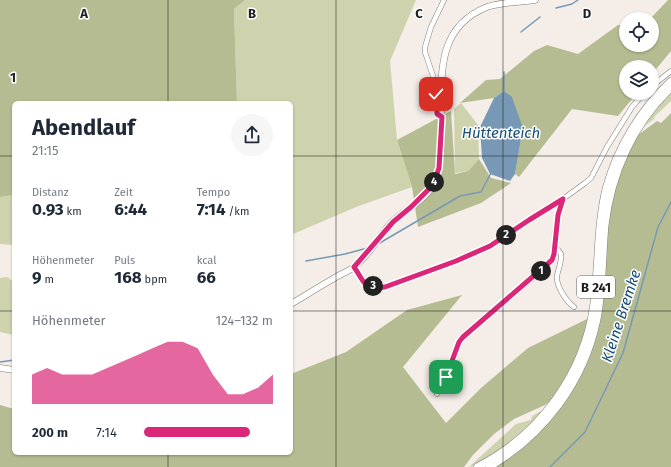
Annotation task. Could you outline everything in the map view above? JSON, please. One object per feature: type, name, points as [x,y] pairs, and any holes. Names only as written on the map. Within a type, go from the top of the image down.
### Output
[{"type":"main road","name":"B 241","points":[[477,467],[506,450],[529,431],[555,401],[573,371],[584,346],[591,318],[595,291],[600,223],[605,194],[611,174],[621,150],[636,123],[654,99],[671,81]]},
{"type":"main road","name":"B 241","points":[[489,467],[522,444],[543,425],[566,394],[578,373],[589,348],[597,319],[601,292],[606,224],[609,202],[616,175],[637,131],[651,111],[671,88]]},
{"type":"street","points":[[442,117],[437,114],[434,79],[425,52],[425,47],[431,28],[444,0]]},
{"type":"street","points":[[293,303],[354,267],[393,222],[411,207],[433,185],[439,168],[443,58],[449,43],[459,27],[476,13],[488,7],[499,4],[535,0]]},
{"type":"street","points":[[659,80],[671,71]]},
{"type":"street","points":[[354,267],[363,282],[379,288],[456,261],[490,246],[563,199],[591,178],[606,147],[638,100]]},
{"type":"street","points":[[437,394],[446,377],[459,342],[463,337],[545,268],[552,260],[555,249],[556,229],[563,199]]},
{"type":"street","points":[[555,249],[561,254],[557,277],[558,284],[562,292],[574,307]]},
{"type":"street","points":[[0,368],[12,370]]},
{"type":"green space","points":[[0,0],[245,0],[234,9],[237,101],[12,101],[12,195],[0,197]]},
{"type":"green space","points":[[245,0],[416,0],[390,61],[397,140],[412,187],[356,207],[293,234],[293,101],[237,101],[234,9]]},
{"type":"green space","points":[[668,0],[671,0],[671,51],[659,66],[659,60],[619,60],[619,100],[631,100],[618,116],[572,109],[519,177],[515,174],[523,128],[504,91],[494,98],[460,103],[486,80],[500,79],[534,51],[547,45],[578,54],[618,25],[619,52],[659,52],[659,12],[657,12]]},
{"type":"green space","points":[[671,93],[671,101],[655,116],[654,119],[643,127],[661,103]]},
{"type":"green space","points":[[461,103],[478,125],[479,159],[468,171],[455,173],[454,109]]},
{"type":"green space","points":[[451,111],[455,174],[468,171],[479,159],[491,178],[511,183],[481,203],[418,227],[412,187],[397,140]]},
{"type":"green space","points":[[671,113],[671,467],[495,467],[587,362],[596,335],[611,202],[624,162],[638,135],[657,121],[661,123]]},
{"type":"green space","points":[[12,195],[12,245],[0,244],[0,197]]},
{"type":"green space","points":[[7,277],[12,281],[12,335],[0,332],[0,278]]},
{"type":"green space","points":[[462,295],[403,367],[446,423],[481,388],[528,348],[589,318],[571,370],[553,399],[545,405],[514,419],[494,434],[473,455],[464,467],[0,467],[0,405],[12,408],[12,455],[293,455],[293,373],[346,352],[407,310]]},
{"type":"green space","points":[[543,410],[544,411],[524,432],[513,441],[486,459],[469,467],[516,424],[531,420],[532,416]]},
{"type":"water","name":"Hüttenteich","points":[[504,91],[512,97],[523,128],[515,174],[510,181],[490,174],[482,158],[480,127],[494,98]]},
{"type":"waterway","points":[[556,8],[572,4],[578,0]]},
{"type":"waterway","points":[[521,32],[540,17]]},
{"type":"waterway","points":[[504,72],[504,91]]},
{"type":"waterway","points":[[378,244],[460,196],[481,192],[491,173]]},
{"type":"waterway","name":"Kleine Bremke","points":[[550,467],[585,432],[623,353],[658,227],[671,202]]},
{"type":"waterway","points":[[306,261],[345,254],[371,247]]},
{"type":"waterway","points":[[0,362],[12,360]]},
{"type":"route","points":[[436,94],[437,114],[442,117],[439,168],[436,179],[426,193],[393,222],[354,267],[363,282],[379,288],[385,287],[456,261],[490,246],[563,199],[558,215],[555,249],[552,260],[545,268],[463,337],[459,342],[446,377]]}]
